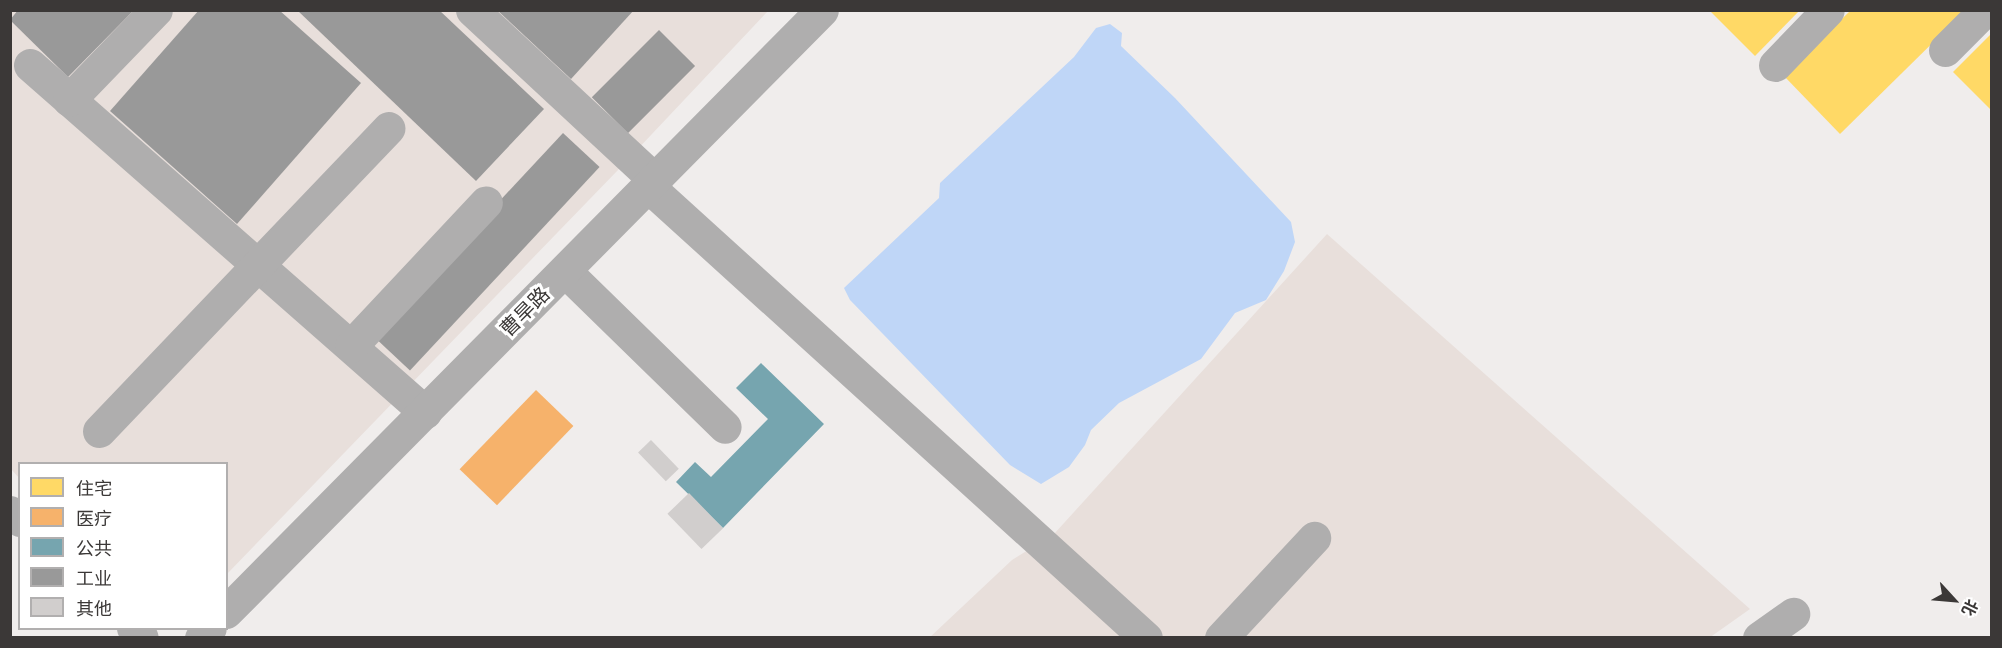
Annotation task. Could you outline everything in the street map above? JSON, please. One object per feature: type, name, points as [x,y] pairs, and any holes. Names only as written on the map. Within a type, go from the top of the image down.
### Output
[{"type":"street","points":[[69,100],[156,10]]},
{"type":"street","points":[[472,10],[652,184],[1146,638]]},
{"type":"street","name":"曹旱路","points":[[228,610],[822,10]]},
{"type":"street","points":[[1775,65],[1828,10]]},
{"type":"street","points":[[1946,50],[1985,10]]},
{"type":"street","points":[[30,65],[425,412]]},
{"type":"street","points":[[99,431],[389,128]]},
{"type":"street","points":[[351,346],[486,202]]},
{"type":"street","points":[[566,271],[725,427]]},
{"type":"street","points":[[1221,638],[1314,538]]},
{"type":"street","points":[[1759,638],[1793,614]]},
{"type":"shaded area","points":[[10,11],[768,11],[618,170],[228,573],[228,462],[18,462],[18,477],[11,469]]},
{"type":"shaded area","points":[[1327,234],[1750,609],[1709,638],[929,638],[1012,560],[1054,534]]},
{"type":"water","points":[[1110,24],[1122,33],[1121,46],[1175,98],[1291,222],[1295,242],[1284,271],[1266,300],[1235,313],[1201,359],[1119,403],[1091,430],[1085,445],[1069,467],[1041,484],[1010,465],[850,300],[844,288],[939,198],[940,183],[1074,57],[1096,28]]},
{"type":"building: 住宅","points":[[1709,10],[1800,10],[1755,56]]},
{"type":"building: 住宅","points":[[1851,10],[1966,10],[1840,134],[1784,76]]},
{"type":"building: 住宅","points":[[1992,33],[1992,111],[1953,72]]},
{"type":"building: 医疗","points":[[536,390],[573,426],[497,505],[460,469]]},
{"type":"building: 公共","points":[[761,363],[824,424],[723,528],[676,482],[695,462],[711,477],[768,419],[736,388]]},
{"type":"building: 工业","points":[[18,10],[134,10],[68,77],[10,20]]},
{"type":"building: 工业","points":[[199,10],[279,10],[361,83],[237,224],[110,111]]},
{"type":"building: 工业","points":[[297,10],[439,10],[544,109],[476,181]]},
{"type":"building: 工业","points":[[497,10],[634,10],[571,79]]},
{"type":"building: 工业","points":[[659,30],[695,66],[628,133],[592,97]]},
{"type":"building: 工业","points":[[563,133],[600,167],[410,370],[373,336]]},
{"type":"building: 其他","points":[[651,440],[679,469],[666,481],[638,453]]},
{"type":"building: 其他","points":[[689,493],[723,528],[701,549],[667,514]]}]
